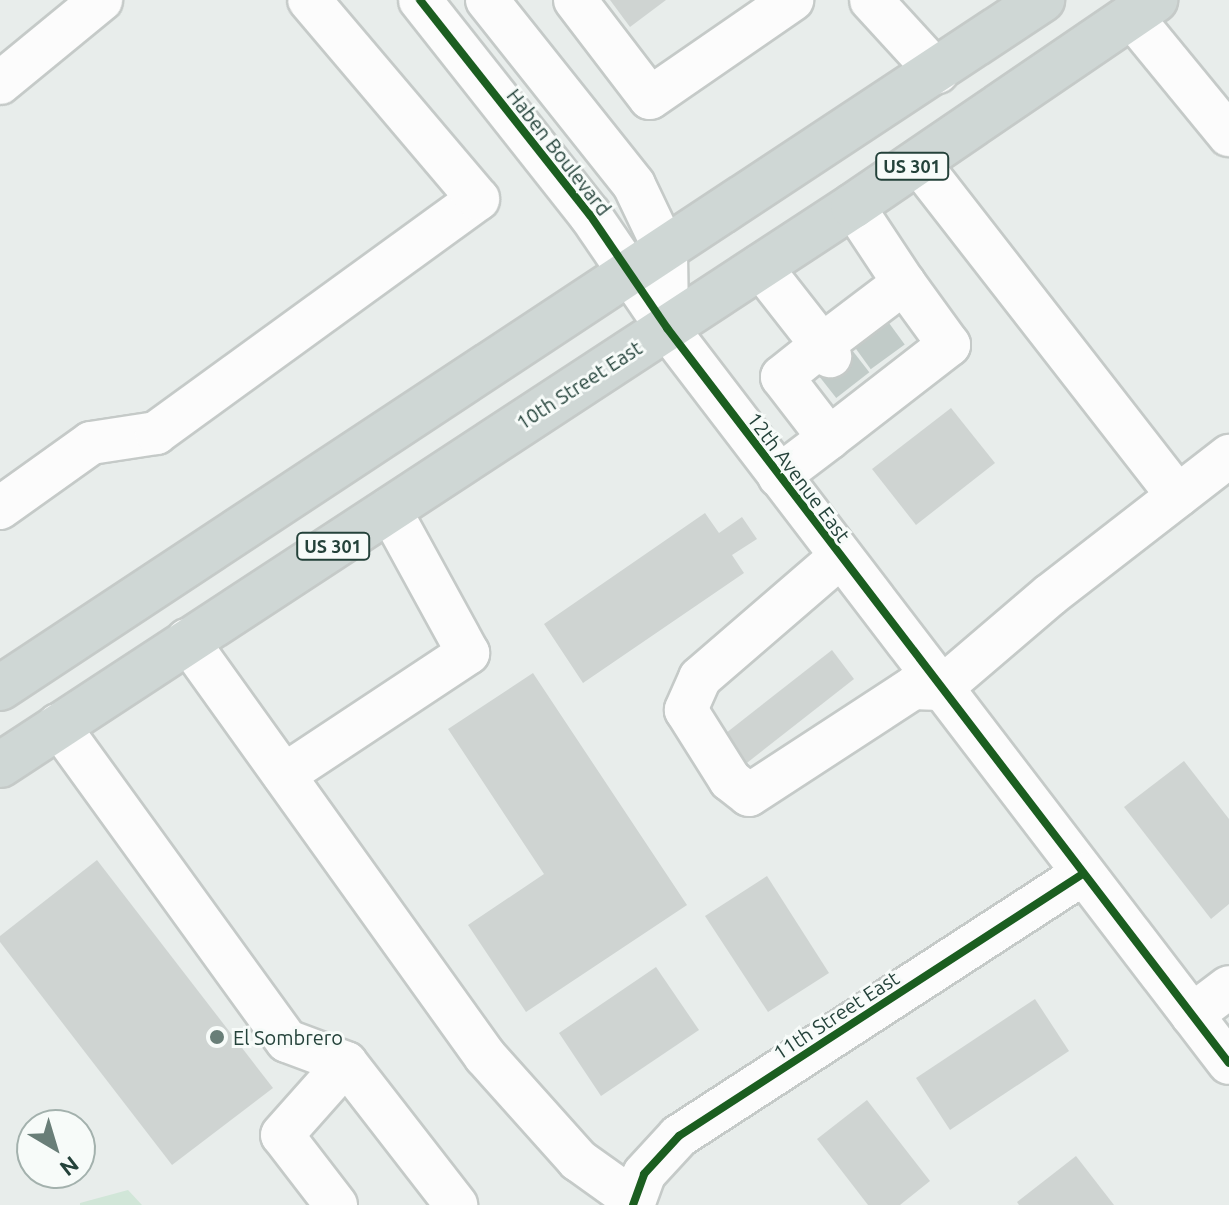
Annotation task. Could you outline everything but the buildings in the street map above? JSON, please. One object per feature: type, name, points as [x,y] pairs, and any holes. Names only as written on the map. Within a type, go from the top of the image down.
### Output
[{"type":"main road","points":[[0,688],[666,252],[1042,0]]},
{"type":"main road","name":"10th Street East","points":[[0,765],[853,206],[1141,6]]},
{"type":"street","points":[[0,83],[101,0]]},
{"type":"street","points":[[0,508],[91,443],[156,433],[478,199],[309,0]]},
{"type":"street","name":"Haben Boulevard","points":[[420,0],[590,215],[667,328]]},
{"type":"street","name":"Haben Boulevard","points":[[487,0],[634,185],[666,252],[667,328]]},
{"type":"street","points":[[575,0],[650,98],[792,0]]},
{"type":"street","points":[[871,0],[937,72]]},
{"type":"street","points":[[1141,6],[1229,135]]},
{"type":"street","points":[[918,162],[1178,496]]},
{"type":"street","points":[[779,476],[829,438],[844,373],[879,345],[949,345],[853,206]]},
{"type":"street","points":[[760,266],[844,373]]},
{"type":"street","points":[[829,438],[782,377],[844,373],[879,345],[904,283]]},
{"type":"street","name":"12th Avenue East","points":[[667,328],[940,689],[1229,1063]]},
{"type":"street","points":[[840,557],[700,678],[686,710],[730,780],[749,795],[913,688],[940,689],[1229,456]]},
{"type":"street","points":[[284,775],[468,653],[389,509]]},
{"type":"street","points":[[187,640],[485,1056],[578,1160],[634,1202]]},
{"type":"street","points":[[58,725],[287,1041],[346,1063],[456,1205]]},
{"type":"street","name":"11th Street East","points":[[634,1202],[656,1156],[679,1136],[1082,874]]},
{"type":"street","points":[[1192,1015],[1229,987]]},
{"type":"street","points":[[336,1205],[282,1135],[346,1063]]},
{"type":"green space","points":[[128,1190],[142,1205],[80,1205],[80,1203]]},
{"type":"tunnel","points":[[866,327],[888,357]]},
{"type":"tunnel","points":[[830,356],[853,385]]},
{"type":"cycle path","points":[[420,0],[590,215],[667,328],[1229,1063]]},
{"type":"cycle path","points":[[633,1205],[644,1174],[679,1136],[1082,874]]},
{"type":"place","name":"El Sombrero","points":[[217,1037]]}]
